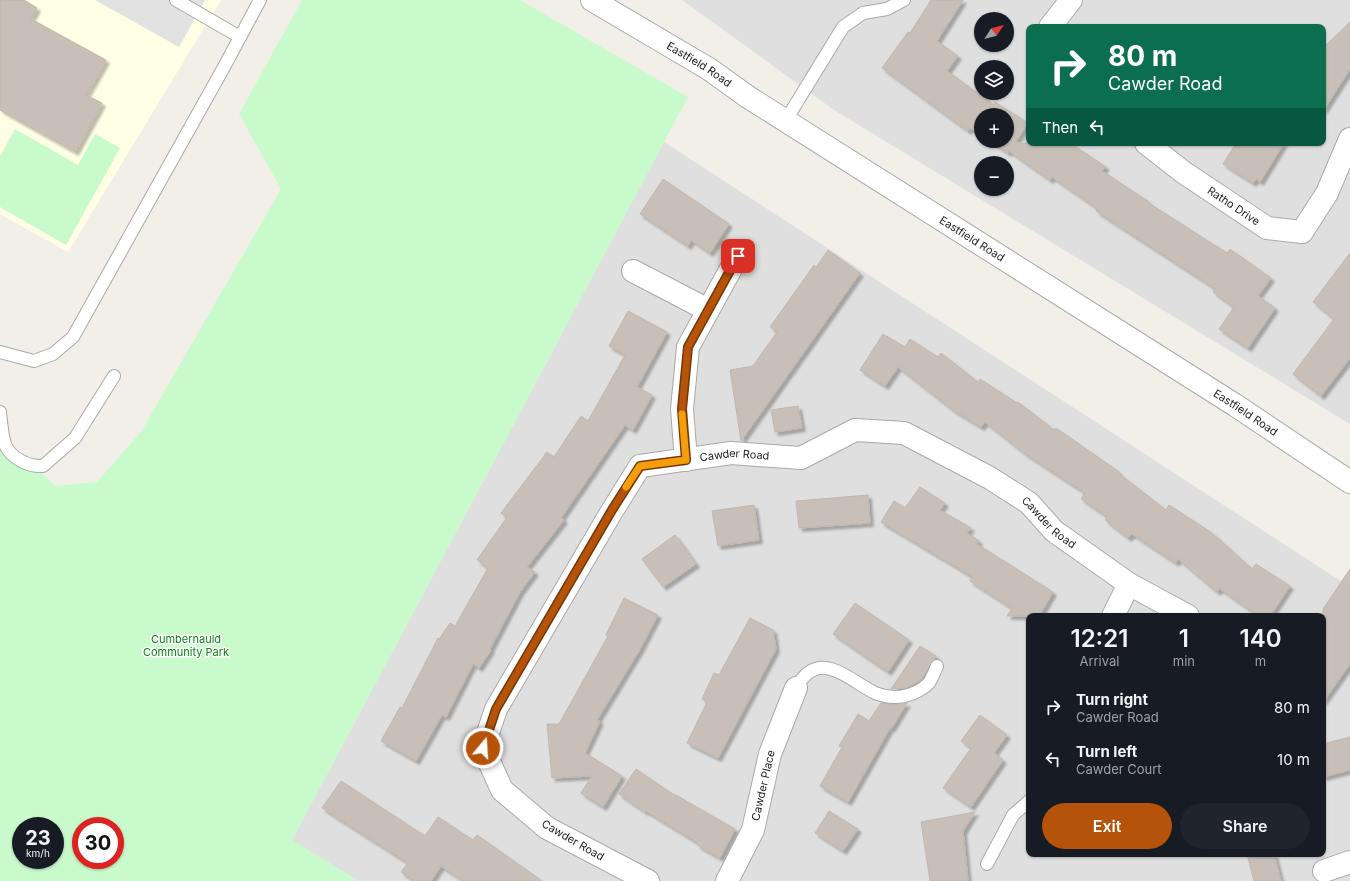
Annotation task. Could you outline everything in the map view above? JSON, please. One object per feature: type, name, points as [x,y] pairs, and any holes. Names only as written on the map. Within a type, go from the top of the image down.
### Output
[{"type":"street","name":"Eastfield Road","points":[[592,0],[709,69],[786,120],[1228,400],[1350,482]]},
{"type":"street","points":[[1052,24],[1071,0]]},
{"type":"street","name":"Ratho Drive","points":[[1150,146],[1183,172],[1267,228],[1302,232],[1327,193],[1350,139]]},
{"type":"street","points":[[686,460],[682,409],[688,347],[738,256]]},
{"type":"street","points":[[633,271],[708,310]]},
{"type":"street","name":"Cawder Road","points":[[648,881],[547,828],[502,790],[483,748],[496,709],[612,510],[640,466],[731,453],[801,458],[854,430],[904,433],[990,478],[1029,503],[1054,530],[1129,584],[1182,613]]},
{"type":"street","points":[[1114,613],[1129,584]]},
{"type":"street","name":"Cawder Place","points":[[727,881],[753,830],[770,754],[796,688]]},
{"type":"street","points":[[1324,869],[1350,862]]},
{"type":"lane","points":[[176,0],[240,37]]},
{"type":"lane","points":[[0,352],[34,361],[53,354],[73,337],[260,0]]},
{"type":"lane","points":[[786,120],[843,27],[863,13],[888,9],[904,0]]},
{"type":"lane","points":[[0,412],[5,445],[16,458],[30,465],[43,466],[75,438],[114,376]]},
{"type":"lane","points":[[796,688],[802,677],[812,669],[825,667],[837,670],[877,693],[895,698],[914,694],[929,683],[937,666]]},
{"type":"lane","points":[[987,864],[1013,815],[1026,804]]},
{"type":"shaded area","points":[[0,0],[221,0],[68,252],[0,214]]},
{"type":"shaded area","points":[[95,0],[205,0],[179,47]]},
{"type":"shaded area","points":[[682,0],[1350,0],[1350,424],[975,196],[1014,196],[1014,156],[974,156],[974,195],[834,110]]},
{"type":"shaded area","points":[[664,142],[1350,587],[1350,881],[358,881],[292,840]]},
{"type":"green space","name":"Cumbernauld Community Park","points":[[302,0],[520,0],[688,97],[292,840],[358,881],[0,881],[0,436],[56,486],[97,482],[141,432],[281,189],[239,114]]},
{"type":"green space","points":[[15,129],[78,165],[95,134],[120,148],[66,245],[0,207],[0,156]]},
{"type":"building","points":[[0,0],[24,0],[37,8],[31,19],[106,60],[86,95],[102,103],[75,152],[0,110]]},
{"type":"building","points":[[931,0],[963,0],[937,41],[958,56],[947,71],[974,91],[974,100],[987,100],[994,105],[995,102],[1004,108],[974,108],[974,131],[970,128],[968,131],[882,68],[908,32],[910,33]]},
{"type":"building","points":[[1350,22],[1350,69],[1326,106],[1326,45]]},
{"type":"building","points":[[1014,114],[1026,122],[1026,126],[1015,143],[1026,143],[1026,146],[1074,146],[1106,167],[1102,171],[1148,201],[1147,202],[1227,253],[1230,249],[1271,278],[1258,296],[1275,308],[1248,348],[1219,329],[1234,307],[1213,292],[1216,289],[1096,211],[1097,208],[1052,177],[1050,180],[1009,151],[1008,153],[1000,148],[1014,148]]},
{"type":"building","points":[[1234,146],[1282,146],[1260,182],[1256,179],[1253,183],[1223,164]]},
{"type":"building","points":[[663,179],[729,224],[710,253],[691,240],[688,246],[640,214]]},
{"type":"building","points":[[828,250],[860,273],[741,441],[730,370],[753,366],[777,332],[770,327],[814,265],[816,267]]},
{"type":"building","points":[[1350,253],[1350,358],[1321,396],[1293,374],[1334,319],[1313,302]]},
{"type":"building","points":[[628,311],[667,332],[637,387],[652,395],[633,430],[625,425],[561,518],[564,520],[527,567],[535,572],[520,592],[490,649],[491,650],[479,668],[473,664],[446,717],[442,715],[416,761],[381,741],[400,707],[402,708],[438,638],[439,639],[450,623],[455,626],[488,568],[477,560],[507,517],[501,513],[547,452],[554,457],[581,416],[588,421],[625,355],[609,346]]},
{"type":"building","points":[[883,334],[905,347],[910,339],[938,357],[941,353],[978,382],[980,379],[1017,403],[1018,402],[1054,430],[1056,428],[1119,472],[1118,473],[1166,510],[1169,505],[1212,533],[1252,569],[1256,564],[1290,586],[1272,613],[1255,613],[1220,589],[1217,592],[1178,559],[1176,563],[1132,534],[1128,538],[1105,520],[1108,517],[1081,499],[1085,493],[1024,453],[985,422],[981,427],[953,410],[898,367],[885,386],[860,370]]},
{"type":"building","points":[[798,406],[802,428],[775,432],[771,410]]},
{"type":"building","points":[[920,487],[945,503],[940,510],[971,528],[967,533],[979,541],[977,544],[1053,592],[1041,613],[1026,613],[1026,616],[1007,616],[1012,608],[970,581],[973,577],[881,522],[894,501],[905,508]]},
{"type":"building","points":[[868,495],[870,523],[799,528],[796,501]]},
{"type":"building","points":[[754,505],[759,540],[718,546],[712,511]]},
{"type":"building","points":[[675,535],[696,564],[663,587],[642,559]]},
{"type":"building","points":[[1350,569],[1350,664],[1326,698],[1326,613],[1323,613],[1323,609]]},
{"type":"building","points":[[624,598],[658,615],[639,651],[597,720],[600,721],[585,753],[622,776],[603,807],[581,793],[592,776],[552,778],[547,724],[559,724],[608,636],[606,635]]},
{"type":"building","points":[[855,603],[909,640],[888,672],[833,634]]},
{"type":"building","points":[[750,618],[773,630],[776,649],[718,758],[687,743],[707,702],[702,699],[714,673],[719,675]]},
{"type":"building","points":[[920,646],[936,656],[921,680],[906,688],[891,689]]},
{"type":"building","points":[[881,703],[907,703],[891,729],[890,728],[848,802],[820,786],[842,747],[839,746],[858,714],[869,721]]},
{"type":"building","points":[[980,715],[1007,735],[994,753],[1003,760],[971,807],[943,788],[971,748],[961,741]]},
{"type":"building","points":[[1350,737],[1350,770],[1326,776],[1326,743]]},
{"type":"building","points":[[636,769],[674,795],[735,829],[720,858],[697,845],[698,843],[646,811],[645,812],[619,794]]},
{"type":"building","points":[[341,781],[425,836],[438,817],[473,840],[477,835],[542,881],[463,881],[441,866],[431,881],[414,881],[401,872],[408,863],[322,808]]},
{"type":"building","points":[[829,811],[858,829],[843,851],[815,833]]},
{"type":"building","points":[[975,812],[963,831],[968,881],[930,881],[921,822]]},
{"type":"building","points":[[1248,857],[1275,857],[1281,881],[1254,881]]},
{"type":"slow traffic","points":[[626,487],[640,466],[686,460],[682,414]]},
{"type":"route","points":[[483,748],[496,709],[612,510],[640,466],[686,460],[682,409],[688,347],[738,256]]}]
